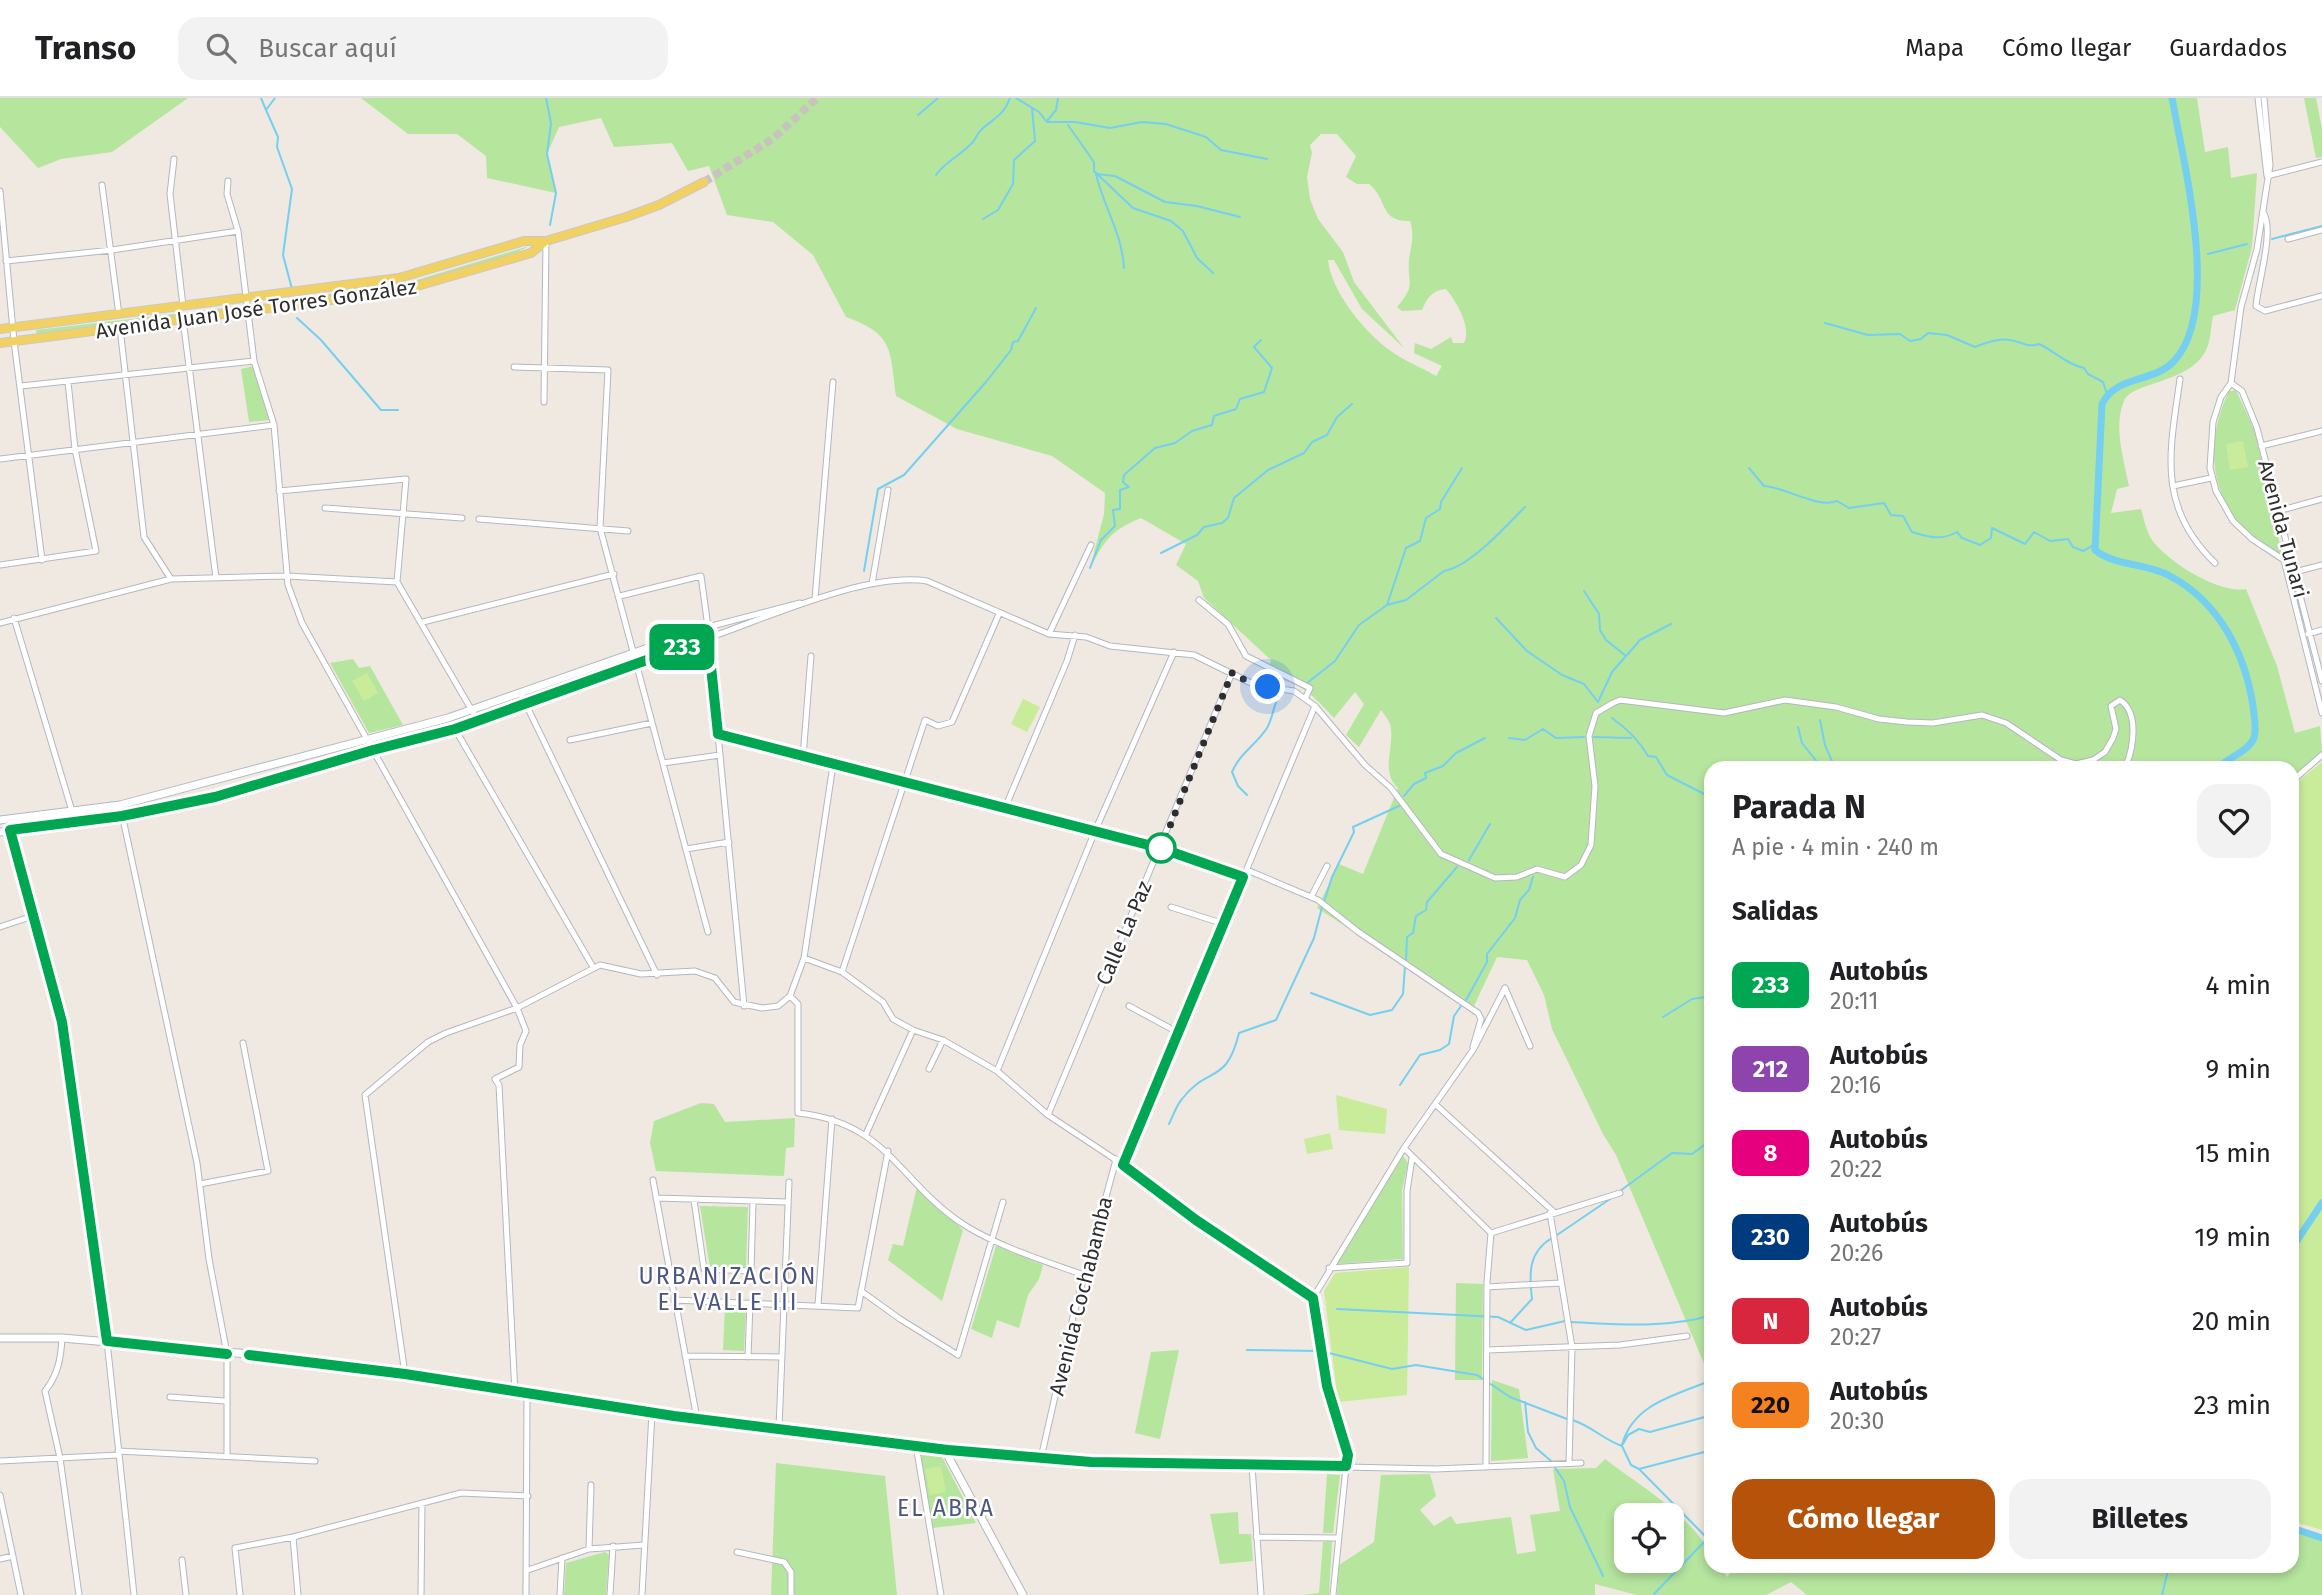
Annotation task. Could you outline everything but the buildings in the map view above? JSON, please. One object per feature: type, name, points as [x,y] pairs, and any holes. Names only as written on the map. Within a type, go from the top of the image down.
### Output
[{"type":"main road","name":"Avenida Juan José Torres González","points":[[0,329],[399,278],[524,242],[546,241],[659,205],[705,182]]},
{"type":"main road","name":"Avenida Juan José Torres González","points":[[0,343],[372,296],[442,282],[531,253],[546,241]]},
{"type":"main road","points":[[281,294],[282,307]]},
{"type":"street","name":"Avenida Tunari","points":[[2258,98],[2263,124],[2263,167],[2267,176]]},
{"type":"street","name":"Avenida Tunari","points":[[2264,98],[2270,133],[2270,165],[2257,249],[2241,307],[2231,383],[2221,397],[2213,422],[2210,445],[2211,478],[2222,504],[2238,526],[2287,559]]},
{"type":"street","points":[[174,159],[170,194],[183,306]]},
{"type":"street","points":[[2267,176],[2322,162]]},
{"type":"street","points":[[228,181],[227,194],[237,231],[250,311],[254,361],[274,425],[287,576],[302,623],[517,1009],[526,1031],[520,1045],[519,1068],[495,1079],[499,1085],[515,1393]]},
{"type":"street","points":[[102,185],[119,315]]},
{"type":"street","points":[[0,191],[14,341],[41,560]]},
{"type":"street","name":"Avenida Tunari","points":[[2263,212],[2268,220],[2268,234],[2256,306],[2259,310],[2322,296]]},
{"type":"street","points":[[2288,239],[2322,230]]},
{"type":"street","points":[[6,261],[112,250],[237,231]]},
{"type":"street","points":[[544,402],[546,241]]},
{"type":"street","points":[[183,319],[216,578]]},
{"type":"street","points":[[120,328],[128,375],[144,537],[171,579]]},
{"type":"street","points":[[21,386],[254,361]]},
{"type":"street","points":[[514,367],[608,370],[600,528],[708,932]]},
{"type":"street","points":[[2180,379],[2169,443],[2173,486],[2179,509],[2190,532],[2215,563]]},
{"type":"street","points":[[0,565],[96,551],[75,449],[68,382]]},
{"type":"street","points":[[815,599],[833,382]]},
{"type":"street","name":"Avenida Tunari","points":[[2231,383],[2242,391],[2261,446],[2287,559],[2322,681]]},
{"type":"street","points":[[0,459],[134,440],[274,425]]},
{"type":"street","points":[[2261,446],[2322,431]]},
{"type":"street","points":[[2173,486],[2211,478]]},
{"type":"street","points":[[279,491],[406,479],[397,582],[423,622],[478,721]]},
{"type":"street","points":[[872,584],[888,491]]},
{"type":"street","points":[[2278,511],[2322,499]]},
{"type":"street","points":[[325,508],[463,518]]},
{"type":"street","points":[[479,519],[628,531]]},
{"type":"street","points":[[1049,634],[1091,545]]},
{"type":"street","points":[[2291,573],[2322,565]]},
{"type":"street","name":"Avenida Tunari","points":[[2291,573],[2302,636],[2322,713]]},
{"type":"street","points":[[423,622],[614,574]]},
{"type":"street","points":[[0,623],[79,605],[171,579],[287,576],[397,582]]},
{"type":"street","points":[[620,596],[701,576],[744,1006]]},
{"type":"street","points":[[0,831],[122,816],[215,797],[373,750],[455,729],[815,599],[872,584],[909,579],[927,581],[1049,634],[1075,635],[1110,646],[1194,655],[1255,685],[1284,687],[1315,706],[1337,734],[1403,805],[1441,854],[1478,872],[1507,879],[1537,869],[1561,877],[1569,876],[1581,865],[1591,845],[1595,786],[1589,736],[1591,722],[1603,707],[1620,701],[1724,713],[1784,700],[1836,708],[1879,719],[1920,722],[1959,720],[1982,715],[2006,723],[2065,761]]},
{"type":"street","points":[[1199,600],[1228,624],[1246,656],[1310,688],[1305,699]]},
{"type":"street","points":[[134,1595],[107,1341],[62,1022],[10,830],[4,819],[120,805],[367,740],[472,709],[708,626],[790,603],[805,603]]},
{"type":"street","points":[[842,972],[902,782],[925,720],[938,726],[951,722],[999,614]]},
{"type":"street","points":[[14,618],[73,822]]},
{"type":"street","points":[[2302,636],[2322,630]]},
{"type":"street","points":[[1006,808],[1067,661],[1075,635]]},
{"type":"street","points":[[998,1071],[1095,831],[1174,652]]},
{"type":"street","points":[[803,757],[811,656]]},
{"type":"street","name":"Calle La Paz","points":[[1048,1115],[1232,673]]},
{"type":"street","points":[[520,692],[657,975]]},
{"type":"street","points":[[2089,761],[2105,751],[2116,729],[2112,704],[2120,700],[2130,711],[2132,732],[2126,761]]},
{"type":"street","points":[[1245,873],[1315,706]]},
{"type":"street","points":[[570,740],[652,723]]},
{"type":"street","points":[[455,729],[593,967]]},
{"type":"street","points":[[718,734],[1160,848],[1245,873],[1311,897],[1478,1013],[1481,1019],[1474,1037],[1473,1050]]},
{"type":"street","points":[[663,763],[720,755]]},
{"type":"street","points":[[2299,775],[2322,755]]},
{"type":"street","points":[[405,1374],[365,1095],[428,1042],[446,1033],[517,1009],[593,967],[610,965],[657,975],[695,971],[715,978],[734,1002],[744,1006],[778,1006],[790,996],[804,958],[833,765]]},
{"type":"street","points":[[120,805],[166,1023],[179,1069],[200,1184],[209,1259],[227,1354],[227,1455]]},
{"type":"street","points":[[686,849],[729,842]]},
{"type":"street","points":[[1311,897],[1326,866]]},
{"type":"street","name":"Avenida Cochabamba","points":[[1041,1458],[1084,1275],[1120,1162],[1180,1033],[1245,873]]},
{"type":"street","points":[[1171,907],[1224,925]]},
{"type":"street","points":[[0,927],[33,916]]},
{"type":"street","points":[[804,958],[842,972],[883,1002],[893,1019],[913,1030],[943,1040],[998,1071],[1048,1115],[1120,1162],[1196,1220],[1313,1298]]},
{"type":"street","points":[[1333,1595],[1348,1455],[1327,1386],[1313,1298],[1404,1148],[1473,1050],[1505,988],[1530,1046]]},
{"type":"street","points":[[790,996],[798,1004],[798,1113],[832,1119],[866,1134],[888,1151],[965,1225],[1047,1263],[1084,1275]]},
{"type":"street","points":[[1129,1006],[1180,1033]]},
{"type":"street","points":[[866,1134],[913,1030]]},
{"type":"street","points":[[929,1069],[943,1040]]},
{"type":"street","points":[[200,1184],[268,1171],[243,1043]]},
{"type":"street","points":[[1435,1104],[1552,1213],[1560,1283],[1572,1347],[1569,1463]]},
{"type":"street","points":[[818,1305],[832,1119]]},
{"type":"street","points":[[1404,1148],[1491,1233]]},
{"type":"street","points":[[674,1300],[858,1308],[888,1151]]},
{"type":"street","points":[[1329,1268],[1407,1262],[1407,1191],[1412,1158]]},
{"type":"street","points":[[653,1180],[697,1419]]},
{"type":"street","points":[[779,1428],[789,1182]]},
{"type":"street","points":[[1491,1233],[1620,1193]]},
{"type":"street","points":[[656,1198],[788,1202]]},
{"type":"street","points":[[694,1200],[704,1269],[751,1271],[753,1202]]},
{"type":"street","points":[[861,1291],[958,1355],[1003,1202]]},
{"type":"street","points":[[1486,1467],[1487,1287],[1491,1233]]},
{"type":"street","points":[[1487,1287],[1560,1283]]},
{"type":"street","points":[[748,1357],[750,1303]]},
{"type":"street","points":[[1487,1350],[1620,1345],[1687,1336]]},
{"type":"street","points":[[0,1338],[62,1338],[272,1356],[697,1419],[948,1450],[1041,1458],[1252,1466],[1486,1467],[1581,1463]]},
{"type":"street","points":[[62,1338],[61,1359],[53,1381],[45,1391],[60,1458],[79,1595]]},
{"type":"street","points":[[685,1356],[782,1357]]},
{"type":"street","points":[[526,1595],[527,1395]]},
{"type":"street","points":[[170,1397],[225,1401]]},
{"type":"street","points":[[642,1595],[652,1413]]},
{"type":"street","points":[[916,1445],[941,1595]]},
{"type":"street","points":[[948,1450],[949,1458],[1023,1595]]},
{"type":"street","points":[[0,1461],[118,1453],[227,1455],[315,1461]]},
{"type":"street","points":[[1252,1466],[1261,1595]]},
{"type":"street","points":[[589,1549],[592,1485]]},
{"type":"street","points":[[240,1595],[236,1548],[293,1537],[461,1493],[528,1496]]},
{"type":"street","points":[[0,1495],[21,1595]]},
{"type":"street","points":[[421,1595],[422,1503]]},
{"type":"street","points":[[293,1537],[298,1595]]},
{"type":"street","points":[[1256,1537],[1337,1538]]},
{"type":"street","points":[[528,1570],[589,1549],[644,1545]]},
{"type":"street","points":[[610,1595],[613,1546]]},
{"type":"street","points":[[737,1552],[784,1562],[791,1572],[791,1595]]},
{"type":"street","points":[[0,1559],[13,1556]]},
{"type":"street","points":[[560,1595],[562,1558]]},
{"type":"street","points":[[182,1560],[186,1595]]},
{"type":"green space","points":[[0,98],[188,98],[112,152],[61,159],[38,168],[0,127]]},
{"type":"green space","points":[[361,98],[2197,98],[2205,152],[2228,147],[2231,178],[2257,173],[2252,247],[2235,310],[2213,316],[2207,348],[2199,360],[2189,369],[2138,389],[2124,401],[2119,432],[2129,486],[2117,489],[2111,513],[2141,509],[2152,540],[2170,558],[2195,575],[2222,587],[2246,589],[2277,666],[2295,733],[2320,726],[2322,752],[2299,771],[2299,761],[1704,761],[1704,1363],[1616,1155],[1552,1029],[1544,995],[1527,960],[1497,957],[1473,1008],[1317,908],[1339,864],[1363,874],[1398,788],[1392,781],[1389,766],[1390,724],[1381,710],[1359,747],[1346,735],[1364,704],[1355,692],[1334,718],[1319,702],[1296,685],[1266,678],[1271,660],[1204,598],[1198,581],[1176,565],[1186,544],[1141,518],[1122,527],[1110,537],[1090,568],[1104,514],[1105,493],[1052,456],[957,429],[896,396],[890,355],[881,337],[862,323],[846,317],[813,255],[773,222],[727,215],[709,166],[688,171],[672,143],[614,147],[601,118],[559,127],[547,154],[556,193],[487,178],[486,156],[457,134],[408,134]],"holes":[[[1321,134],[1337,134],[1356,156],[1346,177],[1357,184],[1369,184],[1388,214],[1393,218],[1410,221],[1410,284],[1397,307],[1402,311],[1422,310],[1431,295],[1446,289],[1462,314],[1466,330],[1464,343],[1453,343],[1451,337],[1431,349],[1415,343],[1414,353],[1442,366],[1436,376],[1399,357],[1378,341],[1350,309],[1330,272],[1328,260],[1334,260],[1362,309],[1404,348],[1354,282],[1343,252],[1318,219],[1310,199],[1307,177],[1312,153],[1310,145]]]},
{"type":"green space","points":[[2304,98],[2316,98],[2322,129],[2322,157],[2316,158]]},
{"type":"green space","points":[[529,246],[504,258],[452,276],[317,301],[316,296],[417,280]]},
{"type":"green space","points":[[243,306],[243,310],[37,335],[36,330]]},
{"type":"green space","points":[[254,366],[270,420],[249,422],[241,369]]},
{"type":"green space","points":[[2236,390],[2256,434],[2282,555],[2243,528],[2229,508],[2216,476],[2214,442],[2217,424],[2229,391]]},
{"type":"green space","points":[[2243,441],[2248,467],[2230,470],[2226,444]]},
{"type":"green space","points":[[353,659],[359,668],[370,666],[403,725],[369,733],[330,663]]},
{"type":"green space","points":[[367,673],[378,693],[364,701],[352,681]]},
{"type":"green space","points":[[1023,699],[1040,707],[1027,732],[1011,724]]},
{"type":"green space","points":[[2322,762],[2322,1530],[2299,1523],[2299,780]]},
{"type":"green space","points":[[1336,1095],[1387,1109],[1385,1134],[1339,1130]]},
{"type":"green space","points":[[701,1103],[714,1104],[725,1122],[795,1118],[794,1147],[786,1148],[784,1176],[656,1171],[650,1143],[654,1121]]},
{"type":"green space","points":[[1330,1133],[1333,1149],[1307,1154],[1304,1139]]},
{"type":"green space","points":[[1403,1156],[1408,1163],[1402,1191],[1403,1259],[1336,1264]]},
{"type":"green space","points":[[917,1187],[963,1230],[942,1301],[888,1260],[893,1244],[903,1246]]},
{"type":"green space","points":[[700,1206],[748,1207],[746,1269],[710,1268]]},
{"type":"green space","points":[[996,1246],[1043,1265],[1039,1279],[1028,1295],[1019,1328],[997,1320],[992,1338],[971,1329]]},
{"type":"green space","points":[[1409,1267],[1407,1395],[1338,1402],[1324,1291],[1335,1273]]},
{"type":"green space","points":[[1456,1283],[1483,1284],[1482,1380],[1455,1380]]},
{"type":"green space","points":[[725,1307],[746,1308],[744,1351],[723,1350]]},
{"type":"green space","points":[[1179,1350],[1160,1439],[1135,1433],[1151,1352]]},
{"type":"green space","points":[[1492,1380],[1519,1389],[1528,1458],[1491,1461]]},
{"type":"green space","points":[[918,1451],[940,1453],[976,1523],[932,1528]]},
{"type":"green space","points":[[1605,1459],[1665,1503],[1614,1503],[1614,1573],[1684,1573],[1684,1519],[1704,1544],[1704,1573],[1724,1573],[1727,1577],[1731,1573],[2299,1573],[2299,1533],[2322,1541],[2322,1595],[1807,1595],[1791,1582],[1766,1595],[1637,1595],[1595,1584],[1595,1595],[1337,1595],[1339,1565],[1374,1542],[1381,1475],[1430,1474],[1436,1496],[1420,1510],[1434,1526],[1451,1516],[1456,1524],[1511,1517],[1517,1554],[1536,1551],[1530,1515],[1560,1511],[1553,1469],[1596,1468]]},
{"type":"green space","points":[[776,1463],[885,1476],[897,1595],[771,1595]]},
{"type":"green space","points":[[941,1466],[946,1492],[930,1495],[925,1469]]},
{"type":"green space","points":[[1327,1474],[1340,1475],[1333,1533],[1323,1533]]},
{"type":"green space","points":[[1238,1512],[1239,1534],[1251,1534],[1253,1561],[1220,1564],[1210,1514]]},
{"type":"green space","points":[[1332,1541],[1329,1595],[1302,1595],[1319,1593],[1323,1542]]},
{"type":"green space","points":[[605,1552],[609,1555],[606,1595],[564,1595],[566,1563]]},
{"type":"waterway","points":[[261,98],[266,110]]},
{"type":"waterway","points":[[275,98],[266,110],[278,137],[277,147],[292,189],[283,255],[292,289]]},
{"type":"waterway","points":[[546,98],[551,123],[547,154],[556,193],[550,225]]},
{"type":"waterway","points":[[918,115],[938,98]]},
{"type":"waterway","points":[[936,175],[1001,113],[1010,98]]},
{"type":"waterway","points":[[1016,98],[1039,112],[1047,122],[1075,122],[1110,128],[1142,122],[1166,124],[1206,137],[1221,150],[1267,159]]},
{"type":"waterway","points":[[1047,121],[1056,110],[1058,98]]},
{"type":"waterway","points":[[2172,98],[2195,234],[2195,307],[2188,338],[2174,361],[2156,373],[2116,388],[2102,404],[2095,550],[2112,559],[2170,576],[2203,600],[2227,631],[2244,667],[2253,706],[2255,730],[2251,743],[2227,761]]},
{"type":"waterway","points":[[983,219],[998,210],[1013,184],[1014,160],[1035,141],[1032,108]]},
{"type":"waterway","points":[[1068,125],[1094,162],[1094,171],[1133,208],[1171,221],[1183,231],[1197,258],[1213,273]]},
{"type":"waterway","points":[[1124,268],[1120,243],[1096,174],[1115,176],[1165,202],[1197,206],[1240,217]]},
{"type":"waterway","points":[[2272,239],[2322,226]]},
{"type":"waterway","points":[[2208,254],[2247,244]]},
{"type":"waterway","points":[[864,571],[878,489],[904,475],[986,382],[1011,350],[1013,342],[1018,341],[1036,308]]},
{"type":"waterway","points":[[297,318],[321,340],[381,410],[398,410]]},
{"type":"waterway","points":[[1825,323],[1868,335],[1900,334],[1910,341],[1921,339],[1928,333],[1947,335],[1975,347],[2001,340],[2028,345],[2039,344],[2072,364],[2084,368],[2088,374],[2103,382],[2107,394]]},
{"type":"waterway","points":[[1090,568],[1101,540],[1115,526],[1113,510],[1120,509],[1120,490],[1129,487],[1123,482],[1124,475],[1155,448],[1175,443],[1192,431],[1212,425],[1214,416],[1236,409],[1240,399],[1264,392],[1272,368],[1254,347],[1261,340]]},
{"type":"waterway","points":[[1161,553],[1197,535],[1204,527],[1222,523],[1228,518],[1234,498],[1268,470],[1304,453],[1312,442],[1327,435],[1337,417],[1352,404]]},
{"type":"waterway","points":[[1307,683],[1335,661],[1359,625],[1387,605],[1406,548],[1420,541],[1426,518],[1440,509],[1441,502],[1462,468]]},
{"type":"waterway","points":[[1749,468],[1764,486],[1812,500],[1830,503],[1837,501],[1849,508],[1884,503],[1891,515],[1903,516],[1912,532],[1924,535],[1940,537],[1957,532],[1962,538],[1980,545],[1991,538],[1992,528],[2025,544],[2034,532],[2050,541],[2068,539],[2073,547],[2083,551],[2094,545]]},
{"type":"waterway","points":[[1387,605],[1406,600],[1444,571],[1465,562],[1487,545],[1525,507]]},
{"type":"waterway","points":[[1496,618],[1527,651],[1562,675],[1584,684],[1598,702],[1612,672],[1626,656],[1606,640],[1600,630],[1599,614],[1584,591]]},
{"type":"waterway","points":[[1627,655],[1640,640],[1671,624]]},
{"type":"waterway","points":[[1247,795],[1238,786],[1232,772],[1267,728],[1279,696]]},
{"type":"waterway","points":[[1612,718],[1632,736],[1648,756],[1656,757],[1667,775],[1704,794]]},
{"type":"waterway","points":[[1820,720],[1825,745],[1832,761]]},
{"type":"waterway","points":[[1798,727],[1802,743],[1816,761]]},
{"type":"waterway","points":[[1509,738],[1525,740],[1543,729],[1556,738],[1584,737]]},
{"type":"waterway","points":[[1594,737],[1631,738]]},
{"type":"waterway","points":[[1404,796],[1414,784],[1426,778],[1425,773],[1443,766],[1456,753],[1485,738]]},
{"type":"waterway","points":[[1324,902],[1332,877],[1354,832],[1353,827],[1399,806]]},
{"type":"waterway","points":[[1469,860],[1490,824]]},
{"type":"waterway","points":[[1406,960],[1407,937],[1413,933],[1416,916],[1426,910],[1427,902],[1457,867]]},
{"type":"waterway","points":[[1465,1002],[1487,962],[1487,954],[1515,918],[1520,900],[1529,890],[1533,877]]},
{"type":"waterway","points":[[1169,1124],[1178,1105],[1191,1089],[1228,1061],[1239,1033],[1276,1020],[1314,938],[1322,907]]},
{"type":"waterway","points":[[1311,993],[1370,1015],[1392,1010],[1403,994],[1405,966]]},
{"type":"waterway","points":[[1663,1017],[1692,999],[1704,997]]},
{"type":"waterway","points":[[1400,1085],[1420,1055],[1440,1050],[1449,1044],[1454,1016],[1461,1006]]},
{"type":"waterway","points":[[1620,1191],[1672,1153],[1692,1154],[1704,1145]]},
{"type":"waterway","points":[[1557,1235],[1610,1199]]},
{"type":"waterway","points":[[2299,1238],[2322,1203]]},
{"type":"waterway","points":[[1510,1323],[1532,1299],[1530,1281],[1534,1257],[1552,1238]]},
{"type":"waterway","points":[[1337,1309],[1498,1317],[1526,1330],[1565,1321]]},
{"type":"waterway","points":[[1570,1322],[1659,1324],[1704,1317]]},
{"type":"waterway","points":[[1247,1350],[1319,1351]]},
{"type":"waterway","points":[[1325,1352],[1392,1369],[1416,1365],[1477,1375],[1510,1397],[1567,1419]]},
{"type":"waterway","points":[[1622,1445],[1636,1419],[1646,1410],[1658,1402],[1704,1383]]},
{"type":"waterway","points":[[1525,1402],[1528,1432],[1536,1448],[1551,1461]]},
{"type":"waterway","points":[[1623,1444],[1628,1435],[1639,1429],[1650,1432],[1704,1417]]},
{"type":"waterway","points":[[1572,1420],[1622,1446],[1631,1465],[1639,1469],[1704,1535]]},
{"type":"waterway","points":[[1639,1469],[1704,1452]]},
{"type":"waterway","points":[[1554,1466],[1564,1481],[1570,1507],[1603,1576]]},
{"type":"waterway","points":[[2299,1530],[2322,1538]]},
{"type":"waterway","points":[[1654,1594],[1704,1542]]},
{"type":"waterway","points":[[2162,1595],[2167,1573]]},
{"type":"tunnel","points":[[704,182],[774,138],[817,98]]},
{"type":"bus line","name":"233","points":[[227,1354],[107,1341],[62,1022],[10,830],[122,816],[215,797],[373,750],[455,729],[708,638],[718,734],[1160,848],[1243,877],[1123,1165],[1196,1220],[1313,1298],[1327,1386],[1348,1455],[1346,1466],[1247,1466],[1091,1462],[948,1450],[674,1416],[405,1374],[249,1355]]},
{"type":"district","name":"URBANIZACIÓN EL VALLE III","points":[[728,1289]]},
{"type":"district","name":"EL ABRA","points":[[946,1508]]},
{"type":"route","points":[[1161,848],[1232,673],[1255,685],[1268,687]]}]
